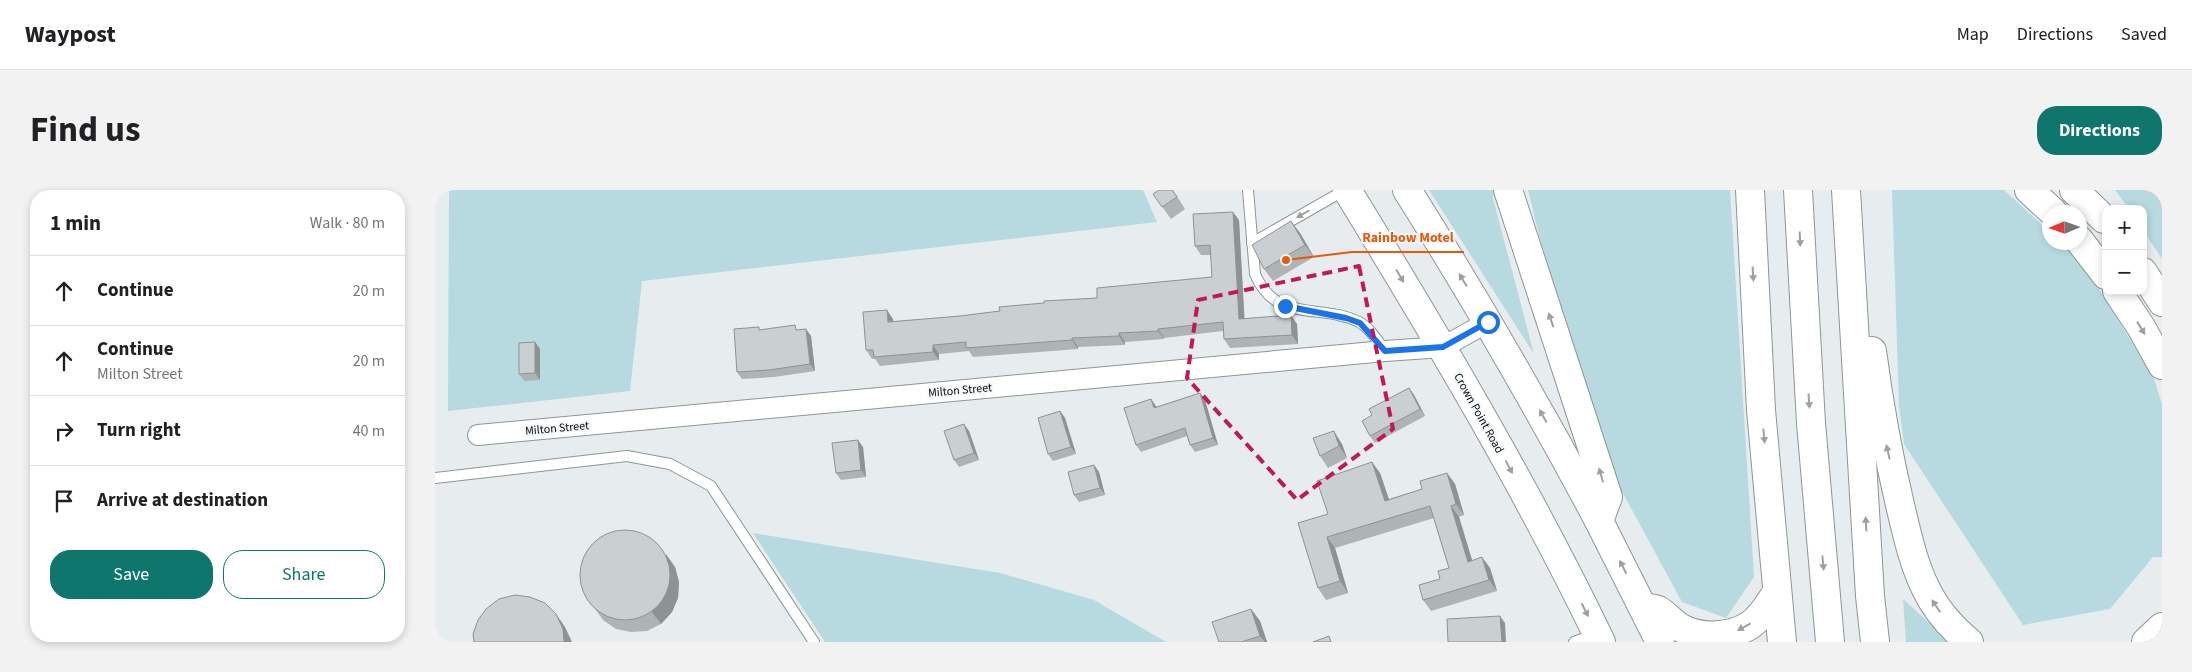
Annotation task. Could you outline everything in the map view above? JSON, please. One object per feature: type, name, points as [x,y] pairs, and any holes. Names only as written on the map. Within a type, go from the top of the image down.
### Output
[{"type":"highway","name":"Crown Point Road","points":[[1346,190],[1443,347],[1543,530],[1591,639]]},
{"type":"highway","points":[[1407,190],[1488,322],[1540,412],[1599,521],[1660,642]]},
{"type":"highway","points":[[1508,190],[1608,497],[1599,521]]},
{"type":"highway","points":[[1750,190],[1761,410],[1782,642]]},
{"type":"highway","points":[[1798,190],[1811,423],[1830,642]]},
{"type":"highway","points":[[1847,190],[1870,596],[1875,642]]},
{"type":"highway","points":[[2029,190],[2045,205]]},
{"type":"highway","points":[[2074,190],[2102,217]]},
{"type":"highway","points":[[2083,190],[2102,216]]},
{"type":"highway","points":[[1848,224],[1868,284],[1877,392],[1887,447],[1915,564],[1926,590],[1937,608],[1954,629],[1969,642]]},
{"type":"highway","points":[[2087,250],[2102,270]]},
{"type":"highway","points":[[2147,278],[2162,302]]},
{"type":"highway","points":[[2120,295],[2145,334],[2162,365]]},
{"type":"highway","points":[[1643,607],[1658,610],[1682,629],[1695,634],[1722,635],[1735,632],[1750,625],[1762,614],[1777,592]]},
{"type":"highway","points":[[2146,642],[2162,627]]},
{"type":"street","points":[[1443,347],[1488,322]]},
{"type":"street","name":"Milton Street","points":[[478,435],[1443,347]]},
{"type":"lane","points":[[1248,190],[1255,274],[1261,287],[1271,298],[1285,306],[1346,318],[1360,323],[1385,351]]},
{"type":"lane","points":[[1252,243],[1346,190]]},
{"type":"lane","points":[[435,478],[627,456],[670,464],[711,486],[814,642]]},
{"type":"highlighted area","points":[[1359,266],[1393,429],[1297,500],[1187,378],[1198,300]]},
{"type":"shaded area","points":[[449,190],[1143,190],[1157,222],[642,281],[630,391],[448,411]]},
{"type":"shaded area","points":[[1429,190],[1494,190],[1493,198],[1534,354]]},
{"type":"shaded area","points":[[1528,190],[1730,190],[1754,577],[1726,618],[1682,602],[1606,462],[1540,239]]},
{"type":"shaded area","points":[[1892,190],[2004,190],[2042,225],[2042,250],[2070,250],[2080,259],[2153,376],[2162,404],[2162,557],[2153,557],[2110,609],[2023,625],[1904,444],[1899,405]]},
{"type":"shaded area","points":[[2115,190],[2162,190],[2162,259],[2147,236],[2147,205],[2126,205]]},
{"type":"shaded area","points":[[753,533],[1000,573],[1094,600],[1166,642],[825,642]]},
{"type":"shaded area","points":[[1903,599],[1950,642],[1906,642]]},
{"type":"building","points":[[1159,190],[1172,190],[1177,197],[1162,207],[1153,194]]},
{"type":"building","points":[[1233,212],[1239,319],[1291,315],[1292,335],[1224,339],[1223,322],[1158,329],[1158,331],[1119,333],[1119,336],[1072,338],[1072,340],[966,348],[966,342],[933,345],[933,352],[874,357],[873,350],[866,350],[863,312],[887,310],[888,322],[960,316],[1000,311],[999,307],[1044,303],[1044,301],[1097,298],[1097,288],[1212,277],[1210,245],[1195,246],[1193,214]]},
{"type":"building","points":[[1291,221],[1305,245],[1264,269],[1252,245]]},
{"type":"building","points":[[795,325],[796,330],[806,329],[810,364],[737,372],[734,329],[759,327],[759,330]]},
{"type":"building","points":[[535,342],[535,373],[519,374],[519,343]]},
{"type":"building","points":[[1409,388],[1420,409],[1370,436],[1362,421],[1372,415],[1369,409]]},
{"type":"building","points":[[1200,393],[1213,438],[1190,445],[1185,428],[1136,445],[1124,408],[1151,399],[1154,408]]},
{"type":"building","points":[[1060,411],[1071,447],[1048,454],[1038,418]]},
{"type":"building","points":[[964,424],[974,453],[954,460],[944,431]]},
{"type":"building","points":[[1334,431],[1339,446],[1320,456],[1313,438]]},
{"type":"building","points":[[858,440],[861,470],[836,473],[832,443]]},
{"type":"building","points":[[1372,462],[1385,501],[1422,489],[1420,481],[1447,473],[1456,504],[1451,506],[1468,562],[1482,557],[1489,580],[1423,600],[1419,585],[1440,579],[1438,571],[1449,568],[1430,506],[1327,537],[1340,581],[1318,588],[1298,523],[1328,514],[1317,481]]},
{"type":"building","points":[[1094,465],[1100,488],[1074,495],[1068,472]]},
{"type":"building","points":[[625,530],[642,533],[657,543],[667,558],[670,575],[667,592],[657,607],[642,617],[625,620],[608,617],[593,607],[583,592],[580,575],[583,558],[593,543],[608,533]]},
{"type":"building","points":[[515,595],[530,597],[545,603],[556,614],[563,629],[564,642],[474,642],[473,634],[478,620],[486,609],[499,599]]},
{"type":"building","points":[[1251,609],[1260,636],[1241,642],[1219,642],[1212,622]]},
{"type":"building","points":[[1500,616],[1502,642],[1448,642],[1447,619]]},
{"type":"building","points":[[1329,636],[1331,642],[1313,642]]},
{"type":"place","name":"Rainbow Motel","points":[[1286,260]]},
{"type":"route","points":[[1285,306],[1346,318],[1360,323],[1371,332],[1385,351],[1443,347],[1488,322]]}]
